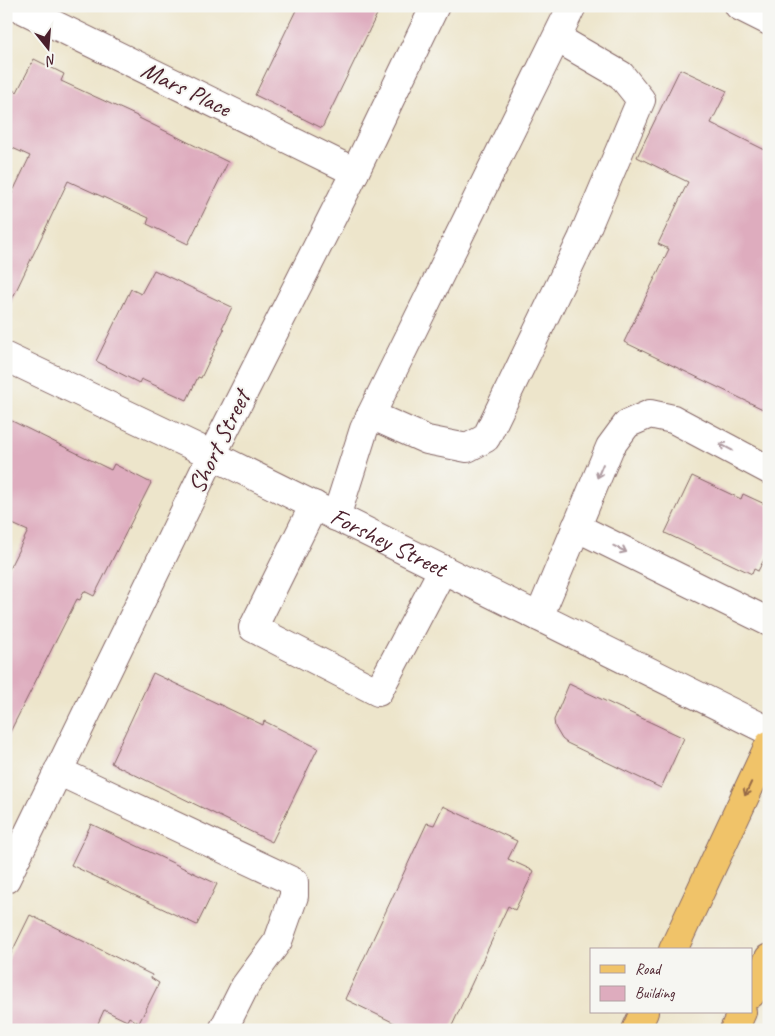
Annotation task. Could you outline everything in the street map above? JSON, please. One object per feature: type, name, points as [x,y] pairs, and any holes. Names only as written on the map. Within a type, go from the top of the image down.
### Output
[{"type":"main road","points":[[674,948],[769,744]]},
{"type":"main road","points":[[752,992],[769,958]]},
{"type":"main road","points":[[636,1030],[643,1014]]},
{"type":"main road","points":[[734,1030],[741,1014]]},
{"type":"street","name":"Mars Place","points":[[16,6],[356,172]]},
{"type":"street","name":"Short Street","points":[[6,879],[212,455],[356,172],[435,6]]},
{"type":"street","points":[[443,569],[378,692],[253,628],[325,511],[572,6]]},
{"type":"street","points":[[739,6],[769,21]]},
{"type":"street","points":[[371,416],[427,440],[467,448],[486,438],[582,240],[641,100],[621,75],[557,38]]},
{"type":"street","name":"Forshey Street","points":[[6,357],[212,455],[769,731]]},
{"type":"street","points":[[539,617],[610,447],[626,424],[650,414],[673,418],[769,470]]},
{"type":"street","points":[[576,527],[769,622]]},
{"type":"street","points":[[58,771],[294,882],[294,896],[278,941],[245,986],[223,1030]]},
{"type":"building","points":[[298,6],[381,6],[322,128],[255,95]]},
{"type":"building","points":[[34,59],[64,74],[61,81],[137,116],[228,162],[188,244],[147,224],[149,218],[68,181],[6,312],[6,206],[30,156],[6,145],[6,87],[17,92]]},
{"type":"building","points":[[680,69],[727,91],[711,123],[769,152],[769,412],[624,342],[669,249],[658,244],[688,182],[637,157]]},
{"type":"building","points":[[154,270],[232,307],[201,378],[198,377],[187,400],[141,379],[139,383],[96,361],[131,289],[141,294]]},
{"type":"building","points":[[6,418],[111,470],[114,464],[151,483],[94,596],[84,591],[80,600],[77,599],[6,740],[6,575],[28,531],[6,521]]},
{"type":"building","points":[[692,476],[741,499],[743,494],[769,506],[769,550],[758,571],[754,569],[752,574],[665,533]]},
{"type":"building","points":[[153,673],[263,725],[264,721],[318,748],[272,842],[111,763]]},
{"type":"building","points":[[569,684],[684,738],[661,788],[562,739],[555,727],[554,720]]},
{"type":"building","points":[[443,806],[517,841],[508,859],[534,871],[515,910],[508,906],[450,1030],[409,1030],[345,999],[427,823],[434,825]]},
{"type":"building","points":[[91,824],[217,884],[197,925],[71,865]]},
{"type":"building","points":[[30,915],[152,975],[151,978],[159,983],[139,1023],[129,1017],[127,1021],[104,1010],[95,1030],[6,1030],[6,964]]}]
